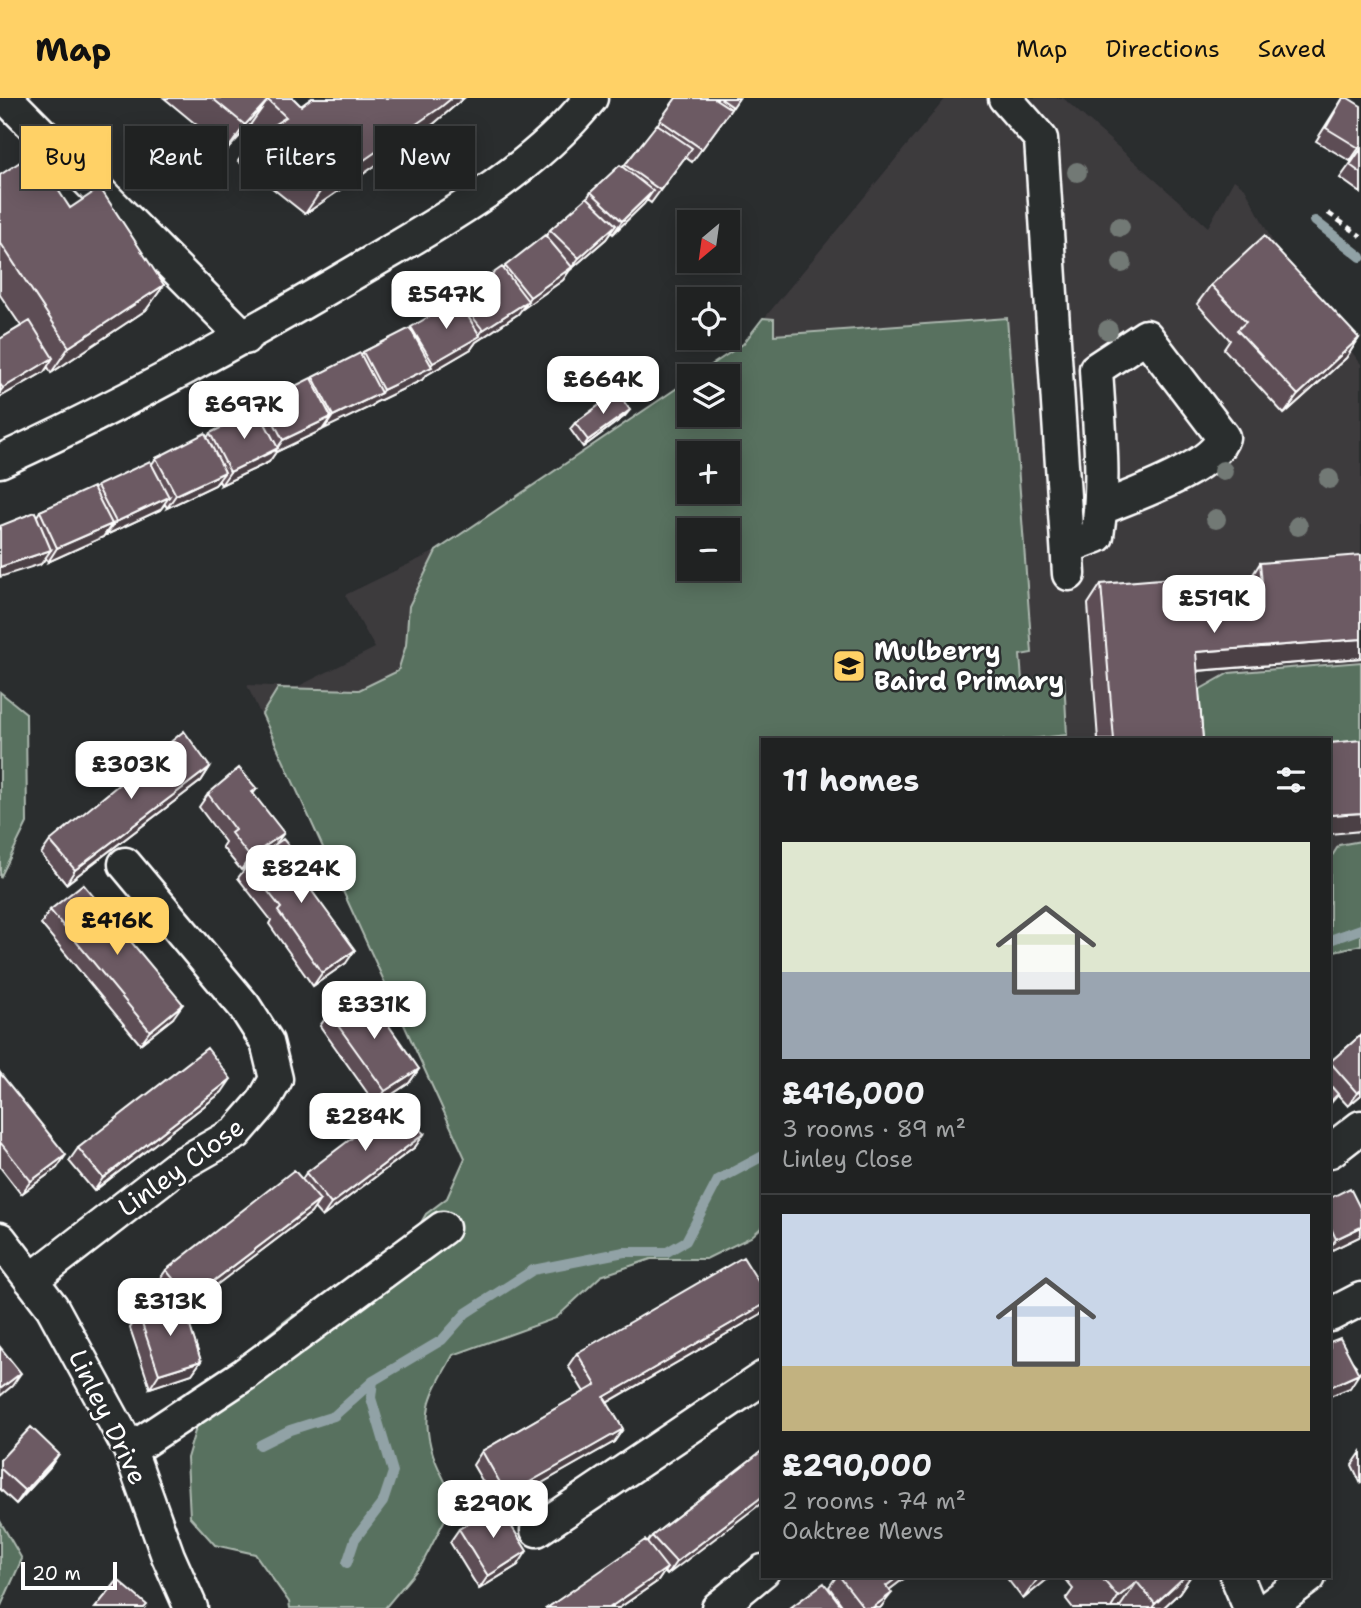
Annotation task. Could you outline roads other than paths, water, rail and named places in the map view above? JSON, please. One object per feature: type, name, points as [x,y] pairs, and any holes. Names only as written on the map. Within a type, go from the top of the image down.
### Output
[{"type":"street","points":[[6,98],[245,338]]},
{"type":"street","points":[[0,461],[101,415],[245,338],[455,214],[527,161],[564,129],[591,98]]},
{"type":"street","points":[[1005,98],[1041,139],[1069,560],[1097,536],[1102,508],[1104,483],[1096,369],[1146,337],[1223,437],[1220,446],[1161,484],[1102,508]]},
{"type":"street","name":"Linley Close","points":[[31,1280],[178,1166],[236,1133],[263,1102],[276,1079],[267,1042],[244,1006],[125,864]]},
{"type":"street","points":[[1331,1150],[1361,1127]]},
{"type":"street","points":[[130,1450],[245,1374],[443,1228]]},
{"type":"street","name":"Linley Drive","points":[[0,1239],[52,1307],[130,1450],[168,1556],[191,1608]]},
{"type":"street","points":[[1331,1314],[1361,1298]]},
{"type":"street","points":[[537,1530],[761,1379]]},
{"type":"street","points":[[718,1608],[761,1573]]},
{"type":"street","points":[[1237,1578],[1250,1608]]},
{"type":"street","points":[[1268,1608],[1308,1578]]},
{"type":"waterway","points":[[1315,221],[1361,257]]},
{"type":"waterway","points":[[1331,940],[1361,929]]},
{"type":"waterway","points":[[260,1445],[290,1430],[334,1416],[373,1381],[442,1340],[466,1313],[533,1270],[624,1252],[667,1252],[686,1241],[718,1180],[761,1157]]},
{"type":"waterway","points":[[347,1563],[355,1539],[383,1502],[393,1472],[371,1398],[373,1381]]},
{"type":"place","name":"Mulberry Baird Primary","points":[[849,666]]}]
